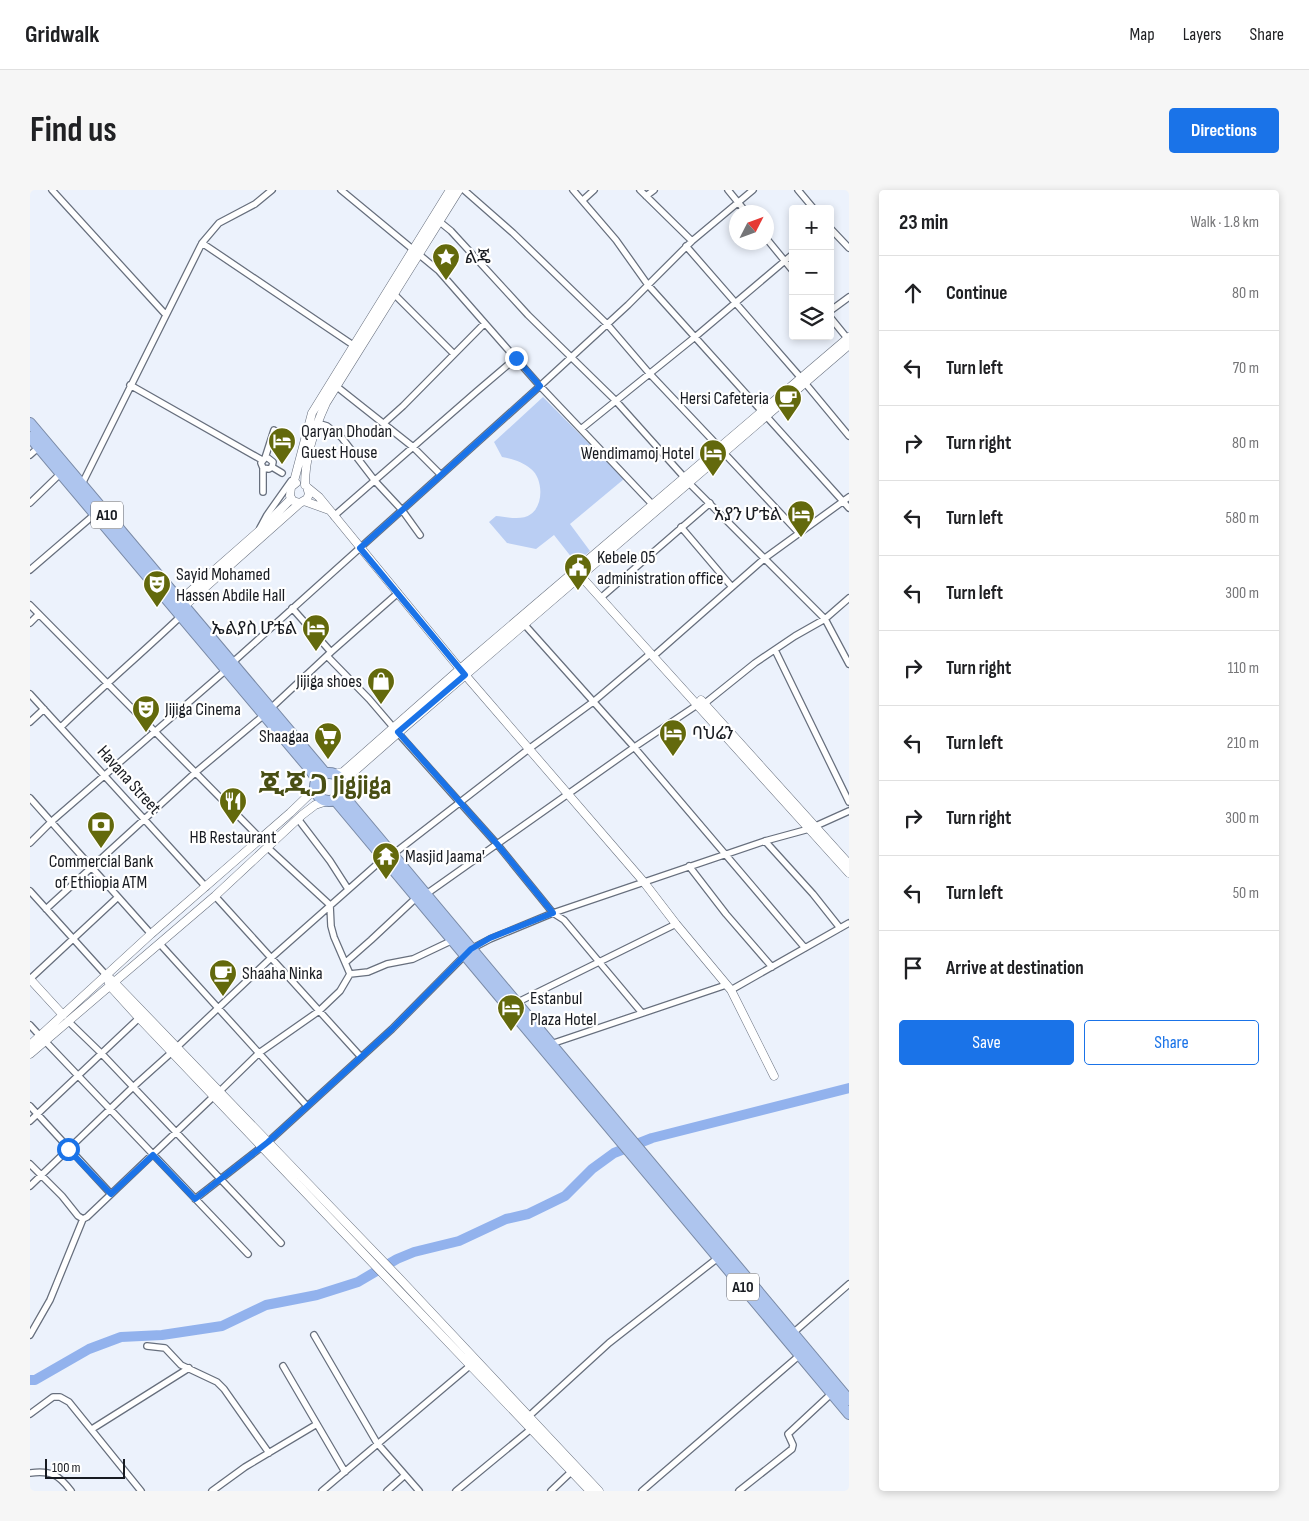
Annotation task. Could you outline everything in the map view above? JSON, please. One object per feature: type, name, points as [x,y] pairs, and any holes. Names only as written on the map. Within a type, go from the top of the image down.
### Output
[{"type":"highway","name":"A10","points":[[30,423],[79,488],[323,779],[342,781],[337,796]]},
{"type":"highway","name":"A10","points":[[30,436],[61,473],[79,488],[95,514],[179,608]]},
{"type":"highway","name":"A10","points":[[323,779],[320,798],[337,796]]},
{"type":"highway","name":"A10","points":[[337,796],[640,1157],[793,1333],[803,1353],[849,1414]]},
{"type":"highway","name":"A10","points":[[421,896],[453,940],[468,952],[551,1044],[614,1126]]},
{"type":"highway","name":"A10","points":[[640,1157],[719,1257],[803,1353],[849,1400]]},
{"type":"main road","points":[[179,608],[309,494],[306,486],[306,462],[317,423],[326,403],[394,294],[450,190]]},
{"type":"main road","points":[[332,513],[302,502],[295,502],[291,499],[289,493],[293,485],[312,413],[353,345],[416,251],[440,222],[459,190]]},
{"type":"main road","points":[[66,1018],[106,975],[260,839],[323,779],[343,772],[396,730],[803,381],[848,340]]},
{"type":"main road","points":[[462,672],[524,624],[652,504],[686,480]]},
{"type":"main road","points":[[293,485],[299,483],[306,486],[319,497],[462,672],[530,748],[643,881],[729,988],[774,1076]]},
{"type":"main road","points":[[179,608],[291,499]]},
{"type":"main road","points":[[580,571],[604,595],[654,653]]},
{"type":"main road","points":[[580,571],[812,828],[849,873]]},
{"type":"main road","points":[[30,1045],[42,1038],[112,984],[160,944],[314,805],[337,796],[348,777],[396,730]]},
{"type":"main road","points":[[812,828],[849,864]]},
{"type":"main road","points":[[106,975],[139,1018],[175,1050]]},
{"type":"main road","points":[[31,982],[66,1018]]},
{"type":"main road","points":[[112,984],[398,1283],[473,1363],[531,1430],[590,1491]]},
{"type":"main road","points":[[30,1054],[42,1038]]},
{"type":"main road","points":[[473,1363],[599,1491]]},
{"type":"street","points":[[52,190],[166,315]]},
{"type":"street","points":[[79,488],[202,243],[219,223],[255,204],[272,190]]},
{"type":"street","points":[[341,190],[439,271],[540,386],[652,504]]},
{"type":"street","points":[[464,190],[513,233],[607,324],[649,373],[799,533]]},
{"type":"street","points":[[573,190],[616,240],[648,285],[849,508]]},
{"type":"street","points":[[582,200],[594,190]]},
{"type":"street","points":[[640,190],[692,240]]},
{"type":"street","points":[[646,196],[654,190]]},
{"type":"street","points":[[728,190],[738,203]]},
{"type":"street","points":[[30,843],[52,821],[229,667],[292,608],[571,358],[692,240],[753,190]]},
{"type":"street","points":[[798,190],[811,205]]},
{"type":"street","points":[[440,222],[571,358],[615,400],[686,480],[825,619],[849,664]]},
{"type":"street","points":[[834,231],[847,241],[849,248]]},
{"type":"street","points":[[202,243],[353,345]]},
{"type":"street","points":[[686,246],[849,436]]},
{"type":"street","points":[[774,248],[789,266]]},
{"type":"street","points":[[581,429],[789,258]]},
{"type":"street","points":[[394,294],[454,353]]},
{"type":"street","points":[[834,308],[849,297]]},
{"type":"street","points":[[834,322],[848,340]]},
{"type":"street","points":[[384,423],[484,324]]},
{"type":"street","points":[[332,513],[375,481],[516,358]]},
{"type":"street","points":[[130,385],[263,459],[271,459],[272,467]]},
{"type":"street","points":[[336,386],[413,447],[441,475]]},
{"type":"street","points":[[317,423],[327,426],[342,438],[375,481],[402,510],[420,535]]},
{"type":"street","points":[[263,492],[263,468],[261,463],[274,430]]},
{"type":"street","points":[[30,455],[39,447]]},
{"type":"street","points":[[263,468],[269,469],[272,467],[282,472]]},
{"type":"street","points":[[259,531],[267,515],[287,488],[296,470]]},
{"type":"street","points":[[30,503],[61,473]]},
{"type":"street","points":[[30,1186],[218,1007],[348,889],[388,856],[593,702],[654,653],[765,558],[849,497]]},
{"type":"street","points":[[604,595],[710,503]]},
{"type":"street","points":[[30,570],[95,514]]},
{"type":"street","points":[[681,528],[732,587]]},
{"type":"street","points":[[46,909],[196,772],[267,712],[398,593]]},
{"type":"street","points":[[346,962],[421,896],[634,747],[700,704],[775,650],[825,619],[849,598]]},
{"type":"street","points":[[30,605],[260,839]]},
{"type":"street","points":[[61,727],[132,662],[179,608]]},
{"type":"street","points":[[292,608],[329,654],[497,844],[553,913],[564,920],[601,962],[642,1013]]},
{"type":"street","points":[[30,623],[39,614]]},
{"type":"street","points":[[524,624],[634,747],[805,948]]},
{"type":"street","points":[[775,650],[849,802]]},
{"type":"street","name":"Havana Street","points":[[30,694],[206,887]]},
{"type":"street","points":[[30,722],[44,709]]},
{"type":"street","points":[[30,798],[151,934]]},
{"type":"street","points":[[195,1199],[265,1144],[392,1029],[468,952],[490,938],[643,881],[765,841],[812,828],[849,811]]},
{"type":"street","points":[[298,819],[330,861],[348,889]]},
{"type":"street","points":[[765,841],[813,894],[840,928]]},
{"type":"street","points":[[30,1335],[58,1284],[83,1219],[260,1054],[318,1011],[340,991],[350,974],[334,937],[331,926],[330,905],[267,847]]},
{"type":"street","points":[[689,866],[726,914],[772,967]]},
{"type":"street","points":[[30,892],[106,975]]},
{"type":"street","points":[[214,896],[361,1057]]},
{"type":"street","points":[[31,982],[118,897]]},
{"type":"street","points":[[551,1044],[642,1013],[729,988],[772,967],[849,923]]},
{"type":"street","points":[[516,1003],[676,924]]},
{"type":"street","points":[[350,974],[368,972],[387,964],[413,959],[453,940]]},
{"type":"street","points":[[160,944],[307,1106]]},
{"type":"street","points":[[66,1018],[281,1243]]},
{"type":"street","points":[[30,1121],[139,1018]]},
{"type":"street","points":[[30,1025],[248,1254]]},
{"type":"street","points":[[30,1106],[111,1194]]},
{"type":"street","points":[[30,1164],[62,1196],[78,1216],[83,1219]]},
{"type":"street","points":[[528,1417],[609,1343],[719,1257]]},
{"type":"street","points":[[793,1333],[849,1284]]},
{"type":"street","points":[[314,1335],[377,1443],[419,1491]]},
{"type":"street","points":[[147,1346],[165,1348],[182,1365],[216,1382],[224,1389],[269,1452]]},
{"type":"street","points":[[642,1491],[803,1353]]},
{"type":"street","points":[[322,1491],[473,1363]]},
{"type":"street","points":[[283,1366],[345,1472]]},
{"type":"street","points":[[92,1429],[189,1368]]},
{"type":"street","points":[[739,1491],[792,1449],[788,1434],[832,1393]]},
{"type":"street","points":[[31,1411],[53,1397],[60,1397],[69,1402],[141,1491]]},
{"type":"street","points":[[212,1491],[245,1467],[317,1424]]},
{"type":"street","points":[[456,1491],[531,1430]]},
{"type":"street","points":[[30,1469],[30,1473],[52,1473],[62,1479],[71,1491]]},
{"type":"street","points":[[551,1491],[571,1472]]},
{"type":"street","points":[[387,1491],[405,1475]]},
{"type":"shaded area","points":[[543,397],[624,479],[570,524],[590,551],[576,563],[554,535],[536,549],[507,543],[489,522],[496,516],[514,518],[527,516],[535,510],[538,504],[540,485],[535,473],[521,463],[502,457],[494,442]]},
{"type":"waterway","points":[[30,1380],[35,1380],[89,1349],[121,1337],[162,1335],[222,1326],[266,1305],[317,1295],[358,1282],[397,1259],[414,1252],[459,1241],[506,1219],[528,1214],[565,1196],[592,1169],[614,1153],[652,1138],[849,1088]]},
{"type":"place","name":"ልጄ","points":[[446,281]]},
{"type":"place","name":"Hersi Cafeteria","points":[[788,422]]},
{"type":"place","name":"Qaryan Dhodan Guest House","points":[[282,465]]},
{"type":"place","name":"Wendimamoj Hotel","points":[[713,477]]},
{"type":"place","name":"አያን ሆቴል","points":[[801,538]]},
{"type":"place","name":"Kebele 05 administration office","points":[[578,591]]},
{"type":"place","name":"Sayid Mohamed Hassen Abdile Hall","points":[[157,608]]},
{"type":"place","name":"ኤልያስ ሆቴል","points":[[316,652]]},
{"type":"place","name":"Jijiga shoes","points":[[381,705]]},
{"type":"place","name":"Jijiga Cinema","points":[[146,733]]},
{"type":"place","name":"ባህሬን","points":[[673,757]]},
{"type":"place","name":"Shaagaa","points":[[328,760]]},
{"type":"place","name":"HB Restaurant","points":[[233,825]]},
{"type":"place","name":"Commercial Bank of Ethiopia ATM","points":[[101,849]]},
{"type":"place","name":"Masjid Jaama'","points":[[386,880]]},
{"type":"place","name":"Shaaha Ninka","points":[[223,997]]},
{"type":"place","name":"Estanbul Plaza Hotel","points":[[511,1032]]},
{"type":"district","name":"ጂጂጋ Jigjiga","points":[[325,785]]},
{"type":"route","points":[[68,1149],[111,1194],[153,1155],[195,1199],[268,1142],[392,1029],[471,949],[490,938],[553,913],[497,844],[398,732],[465,675],[360,548],[540,386],[516,358]]}]
